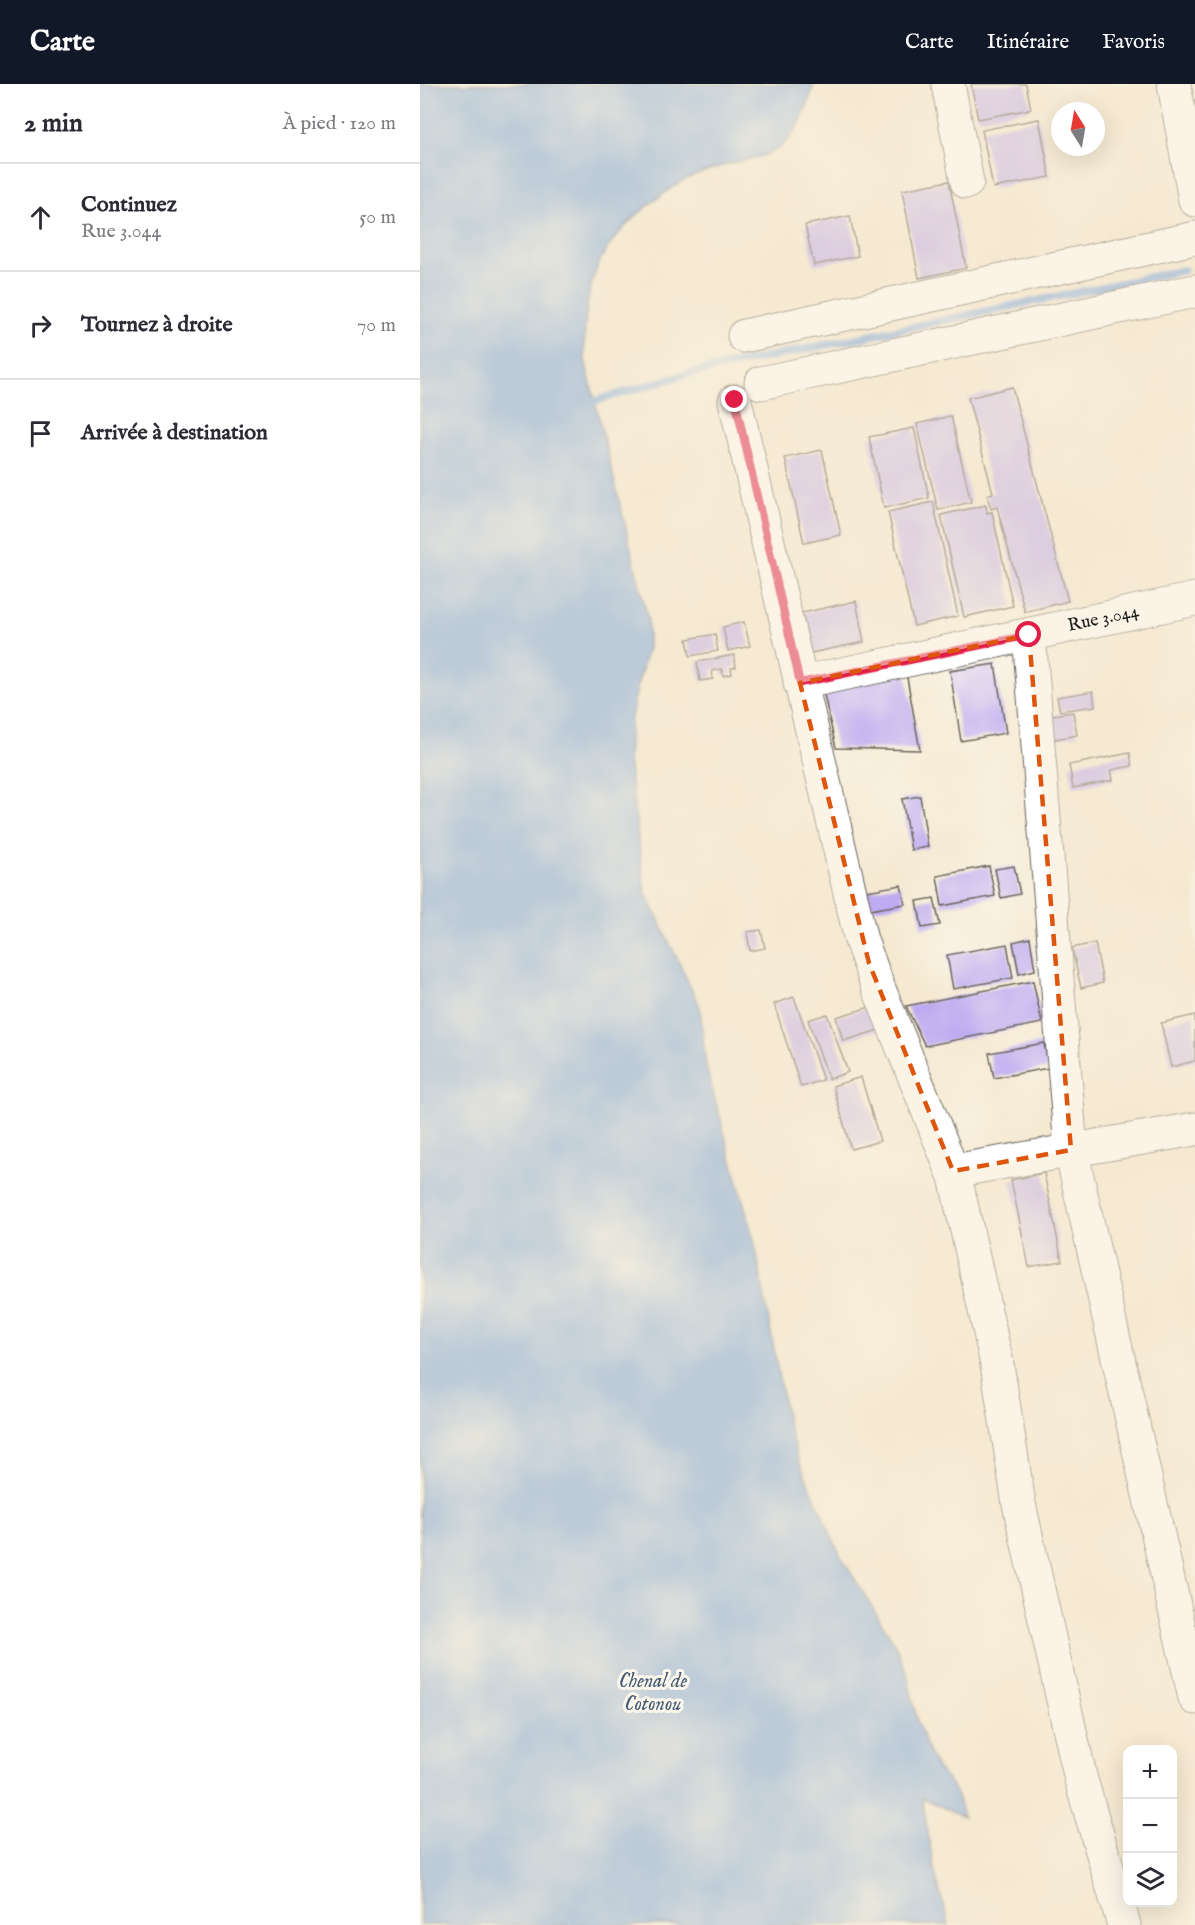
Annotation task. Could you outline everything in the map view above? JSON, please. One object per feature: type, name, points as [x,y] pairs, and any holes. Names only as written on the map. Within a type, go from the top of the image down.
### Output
[{"type":"street","points":[[948,84],[967,182]]},
{"type":"street","points":[[1174,84],[1195,200]]},
{"type":"street","points":[[744,336],[1195,238]]},
{"type":"street","points":[[1124,1925],[1081,1780],[1018,1503],[986,1307],[953,1172],[861,940],[800,683],[748,392],[1195,291]]},
{"type":"street","name":"Rue 3.044","points":[[800,683],[1195,599]]},
{"type":"street","points":[[1029,635],[1071,1150],[1195,1698]]},
{"type":"street","points":[[953,1172],[1195,1129]]},
{"type":"highlighted area","points":[[1029,635],[1071,1150],[953,1171],[869,963],[800,683]]},
{"type":"water","name":"Chenal de Cotonou","points":[[420,84],[814,84],[798,126],[780,147],[767,154],[700,173],[685,180],[648,206],[617,235],[602,257],[592,281],[585,321],[585,360],[648,619],[648,648],[630,723],[628,759],[645,891],[700,1007],[706,1067],[755,1244],[787,1422],[798,1459],[840,1555],[895,1644],[907,1674],[918,1723],[928,1751],[938,1770],[951,1784],[958,1799],[963,1817],[922,1798],[935,1874],[949,1925],[420,1925]]},
{"type":"building","points":[[971,84],[1026,84],[1031,109],[978,119]]},
{"type":"building","points":[[1039,119],[1050,177],[993,188],[982,130]]},
{"type":"building","points":[[949,181],[966,268],[919,278],[902,190]]},
{"type":"building","points":[[850,216],[858,256],[814,265],[805,225]]},
{"type":"building","points":[[1012,387],[1068,601],[1025,612],[997,507],[991,509],[987,495],[993,493],[968,398]]},
{"type":"building","points":[[951,416],[971,502],[938,510],[917,424]]},
{"type":"building","points":[[914,428],[929,498],[884,508],[869,437]]},
{"type":"building","points":[[822,450],[841,535],[804,543],[785,458]]},
{"type":"building","points":[[933,502],[958,616],[914,626],[888,512]]},
{"type":"building","points":[[986,505],[987,513],[992,512],[1013,606],[964,617],[941,515]]},
{"type":"building","points":[[856,601],[864,642],[811,653],[802,613]]},
{"type":"building","points":[[744,622],[750,646],[728,651],[723,627]]},
{"type":"building","points":[[715,634],[718,651],[690,656],[687,639]]},
{"type":"building","points":[[734,655],[736,667],[731,668],[732,674],[723,676],[722,669],[712,671],[713,679],[700,681],[697,662]]},
{"type":"building","points":[[995,664],[1006,733],[961,741],[950,671]]},
{"type":"building","points":[[906,672],[920,750],[836,748],[822,686]]},
{"type":"building","points":[[1093,691],[1095,706],[1060,711],[1057,697]]},
{"type":"building","points":[[1073,712],[1077,735],[1050,740],[1046,716]]},
{"type":"building","points":[[1130,753],[1132,766],[1111,770],[1113,780],[1073,788],[1069,765]]},
{"type":"building","points":[[920,796],[928,847],[911,850],[902,799]]},
{"type":"building","points":[[989,866],[995,896],[942,906],[937,876]]},
{"type":"building","points":[[1014,866],[1020,894],[1001,898],[995,869]]},
{"type":"building","points":[[901,885],[905,904],[870,910],[866,891]]},
{"type":"building","points":[[934,898],[940,925],[922,928],[917,901]]},
{"type":"building","points":[[761,930],[765,948],[750,951],[747,932]]},
{"type":"building","points":[[1030,938],[1035,970],[1019,974],[1013,942]]},
{"type":"building","points":[[1095,943],[1103,983],[1081,988],[1072,948]]},
{"type":"building","points":[[1007,944],[1013,978],[953,989],[947,955]]},
{"type":"building","points":[[1033,981],[1042,1023],[925,1046],[906,1006]]},
{"type":"building","points":[[794,997],[823,1080],[801,1087],[774,1004]]},
{"type":"building","points":[[884,1003],[892,1026],[843,1041],[836,1017]]},
{"type":"building","points":[[827,1014],[848,1072],[829,1079],[808,1020]]},
{"type":"building","points":[[1195,1015],[1195,1061],[1171,1067],[1161,1023]]},
{"type":"building","points":[[1044,1043],[1049,1068],[994,1078],[989,1053]]},
{"type":"building","points":[[861,1077],[880,1141],[851,1149],[833,1086]]},
{"type":"building","points":[[1044,1173],[1062,1261],[1029,1267],[1011,1180]]},
{"type":"waterway","points":[[585,404],[687,374],[1184,270]]},
{"type":"route","points":[[735,400],[800,683],[1029,635]]}]
